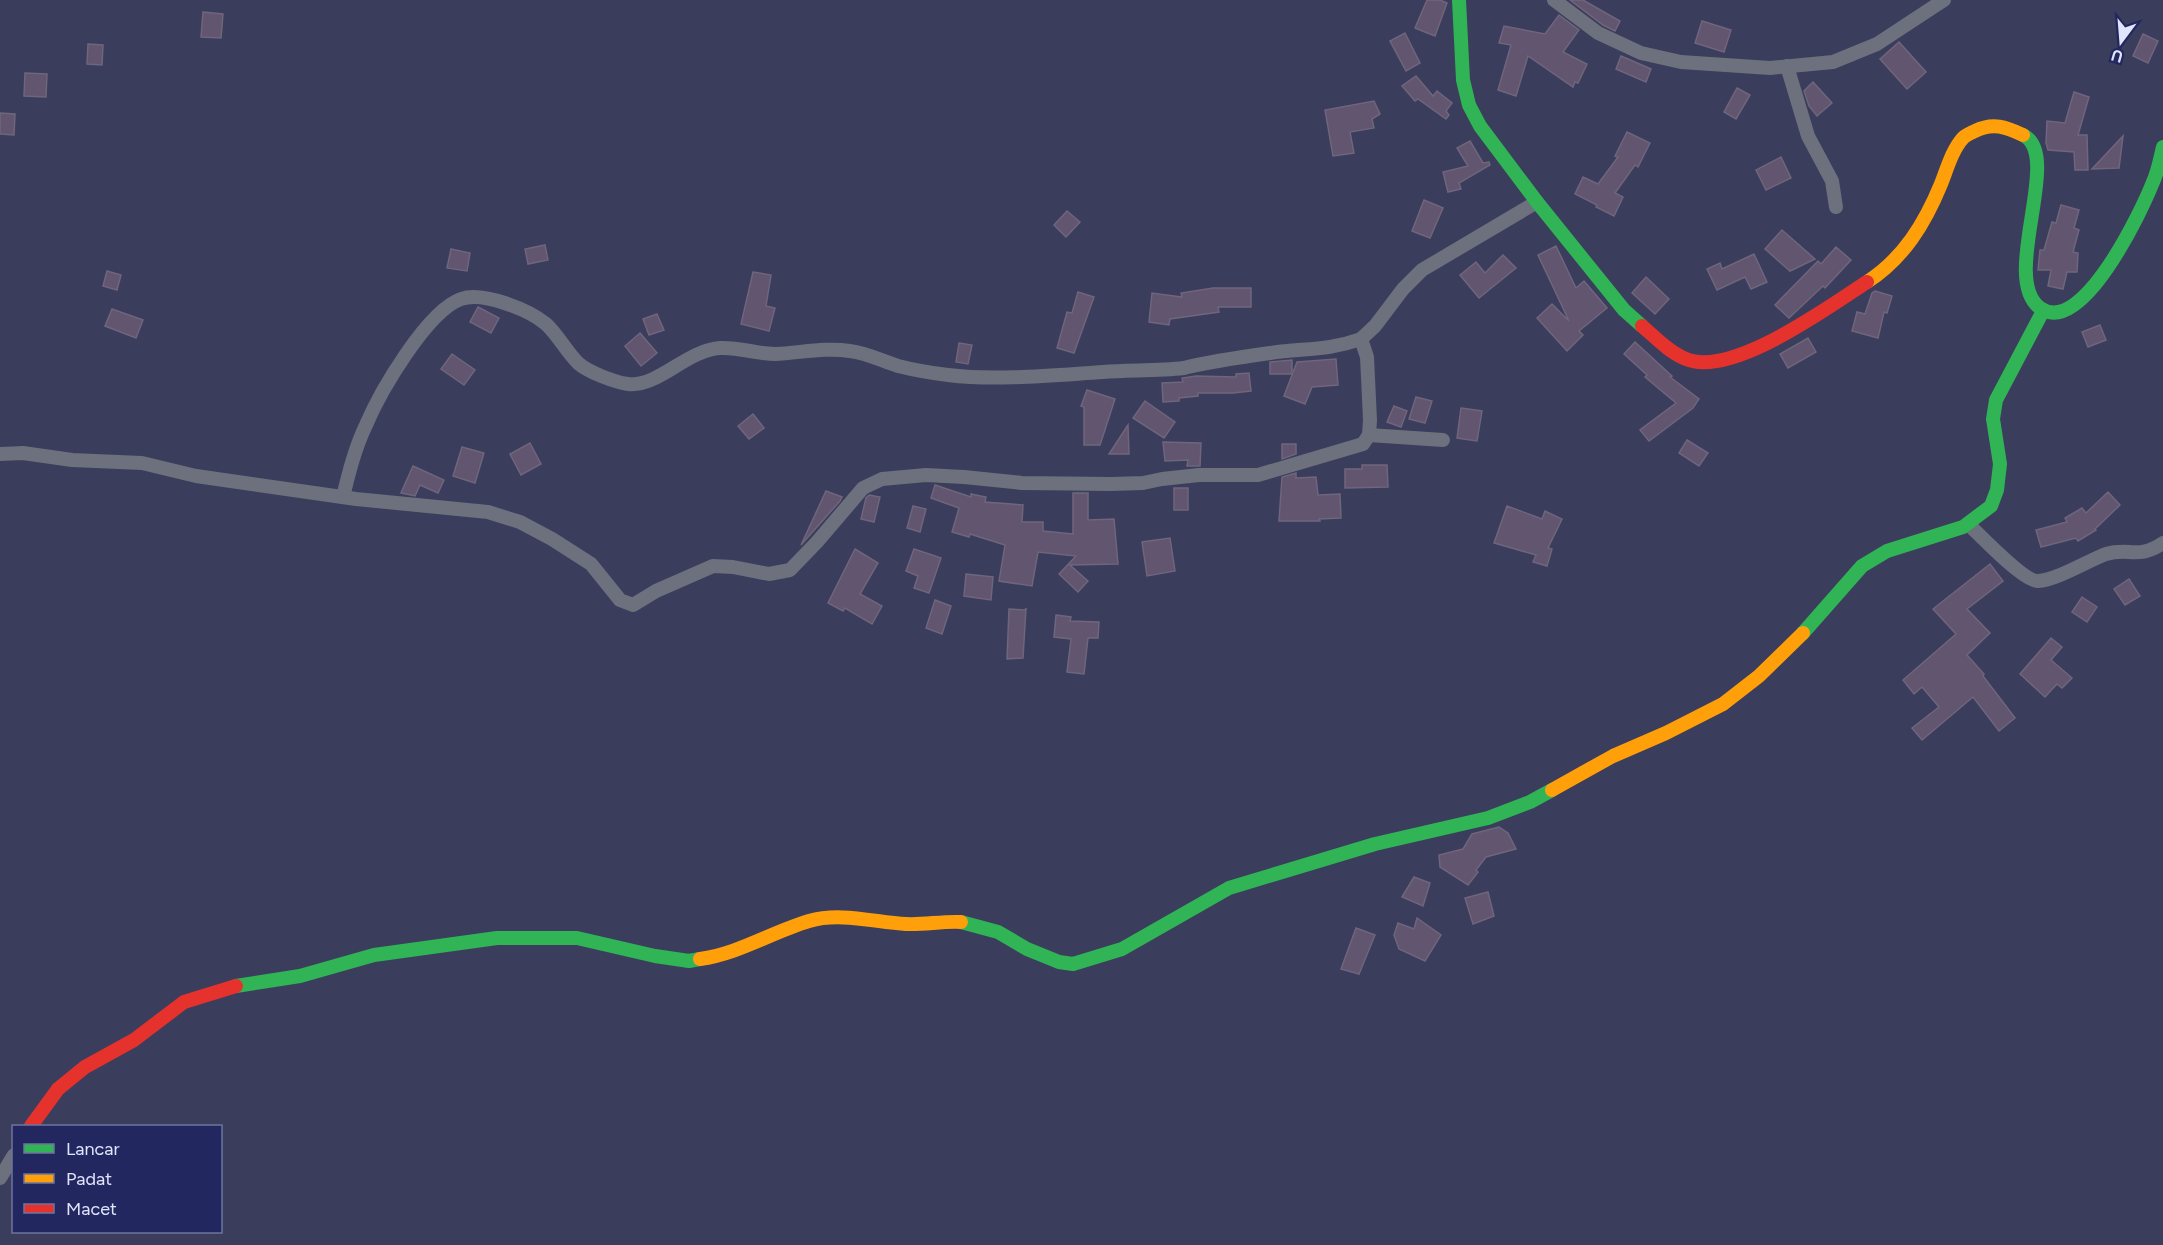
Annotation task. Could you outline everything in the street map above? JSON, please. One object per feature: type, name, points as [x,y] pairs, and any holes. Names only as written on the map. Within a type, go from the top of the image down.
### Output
[{"type":"street","points":[[1459,0],[1463,80],[1469,105],[1480,126],[1537,202],[1624,310],[1668,349],[1688,360],[1719,362],[1752,350],[1793,330],[1876,276],[1911,242],[1933,203],[1956,149],[1964,137],[1984,126],[2005,126],[2027,137],[2037,150],[2037,169],[2025,275],[2028,291],[2043,311],[2059,314],[2072,308],[2085,297],[2117,253],[2152,185],[2163,147]]},
{"type":"street","points":[[1554,0],[1598,33],[1641,53],[1681,62],[1770,68],[1833,62],[1877,44],[1944,0]]},
{"type":"street","points":[[1787,66],[1808,136],[1832,181],[1836,207]]},
{"type":"street","points":[[343,497],[351,462],[366,423],[381,394],[425,330],[445,308],[462,298],[485,299],[531,314],[547,325],[579,364],[611,380],[631,385],[651,380],[703,351],[721,348],[774,354],[822,349],[851,351],[899,366],[950,376],[1029,377],[1107,371],[1165,370],[1272,352],[1328,348],[1361,339],[1375,326],[1403,289],[1422,270],[1537,202]]},
{"type":"street","points":[[32,1125],[58,1089],[85,1067],[134,1040],[184,1002],[229,987],[300,976],[374,956],[497,938],[577,938],[655,956],[689,961],[717,957],[810,921],[832,918],[907,924],[965,922],[998,932],[1027,949],[1059,962],[1073,964],[1122,949],[1229,888],[1375,844],[1488,818],[1530,802],[1613,756],[1723,705],[1759,676],[1800,636],[1862,566],[1887,551],[1963,527],[1991,506],[1997,490],[2001,464],[1993,419],[1996,400],[2043,311]]},
{"type":"street","points":[[0,454],[23,453],[72,460],[142,463],[196,476],[343,497],[488,512],[520,522],[591,564],[620,600],[633,605],[656,591],[713,567],[733,567],[769,574],[790,570],[863,488],[882,479],[926,475],[1022,483],[1111,484],[1143,483],[1162,478],[1199,475],[1258,475],[1363,444],[1369,435],[1367,357],[1361,339]]},
{"type":"street","points":[[1369,435],[1443,440]]},
{"type":"street","points":[[1968,524],[2019,572],[2034,581],[2052,577],[2106,554],[2144,553],[2163,543]]},
{"type":"street","points":[[0,1178],[12,1158]]},
{"type":"building","points":[[1427,0],[1440,0],[1447,3],[1435,36],[1415,28]]},
{"type":"building","points":[[1570,0],[1583,0],[1620,21],[1615,31],[1603,25]]},
{"type":"building","points":[[203,12],[223,14],[221,38],[201,37]]},
{"type":"building","points":[[1559,15],[1579,30],[1563,52],[1587,64],[1578,83],[1575,82],[1573,87],[1528,56],[1516,96],[1498,90],[1511,45],[1499,43],[1504,26],[1545,34]]},
{"type":"building","points":[[1702,21],[1731,30],[1724,52],[1695,43]]},
{"type":"building","points":[[1405,33],[1420,63],[1406,71],[1390,41]]},
{"type":"building","points":[[2143,34],[2158,41],[2148,63],[2133,56]]},
{"type":"building","points":[[1899,42],[1926,72],[1907,89],[1880,59]]},
{"type":"building","points":[[88,44],[103,45],[102,65],[87,64]]},
{"type":"building","points":[[1621,56],[1651,69],[1646,82],[1616,69]]},
{"type":"building","points":[[25,73],[47,74],[46,97],[24,96]]},
{"type":"building","points":[[1416,76],[1433,96],[1437,91],[1452,103],[1446,111],[1449,115],[1446,119],[1418,99],[1415,101],[1402,86]]},
{"type":"building","points":[[1813,82],[1832,103],[1817,116],[1809,106],[1804,91]]},
{"type":"building","points":[[1737,88],[1750,95],[1736,119],[1724,112]]},
{"type":"building","points":[[2074,92],[2089,97],[2078,135],[2087,135],[2088,170],[2075,170],[2074,152],[2048,150],[2046,143],[2047,121],[2065,123]]},
{"type":"building","points":[[1374,101],[1380,114],[1372,119],[1374,128],[1350,132],[1354,153],[1333,156],[1325,110]]},
{"type":"building","points":[[0,113],[15,114],[14,135],[0,134]]},
{"type":"building","points":[[1627,132],[1650,143],[1638,167],[1635,165],[1615,193],[1623,197],[1614,216],[1575,194],[1583,177],[1598,184],[1618,157],[1615,156]]},
{"type":"building","points":[[2123,136],[2119,168],[2092,169]]},
{"type":"building","points":[[1470,141],[1483,163],[1489,162],[1490,165],[1459,183],[1461,189],[1448,192],[1443,172],[1468,166],[1457,148]]},
{"type":"building","points":[[1781,157],[1791,178],[1766,190],[1756,170]]},
{"type":"building","points":[[1424,200],[1443,208],[1430,238],[1412,231]]},
{"type":"building","points":[[2061,205],[2079,210],[2074,228],[2079,230],[2073,252],[2078,253],[2077,272],[2067,272],[2063,289],[2048,286],[2051,270],[2038,270],[2040,250],[2044,250],[2052,222],[2056,223]]},
{"type":"building","points":[[1067,211],[1080,222],[1066,237],[1054,225]]},
{"type":"building","points":[[1782,230],[1815,259],[1790,271],[1765,249]]},
{"type":"building","points":[[545,245],[548,260],[528,264],[525,249]]},
{"type":"building","points":[[1556,246],[1576,288],[1584,281],[1607,308],[1579,331],[1583,335],[1567,351],[1537,318],[1552,304],[1569,321],[1538,255]]},
{"type":"building","points":[[1836,247],[1851,260],[1825,288],[1823,286],[1789,318],[1775,305],[1818,261],[1821,264]]},
{"type":"building","points":[[451,249],[470,253],[467,271],[447,268]]},
{"type":"building","points":[[1754,254],[1767,282],[1751,289],[1745,277],[1717,290],[1707,269],[1720,263],[1722,269]]},
{"type":"building","points":[[1503,255],[1516,268],[1479,298],[1460,275],[1476,262],[1485,273]]},
{"type":"building","points":[[107,271],[121,275],[117,290],[103,286]]},
{"type":"building","points":[[753,272],[771,275],[766,306],[775,308],[769,331],[741,324]]},
{"type":"building","points":[[1646,277],[1669,299],[1655,314],[1632,293]]},
{"type":"building","points":[[1213,288],[1251,288],[1251,307],[1218,307],[1219,312],[1170,319],[1169,325],[1149,322],[1152,293],[1182,297],[1181,293]]},
{"type":"building","points":[[1875,291],[1892,296],[1887,313],[1884,312],[1878,338],[1852,331],[1857,312],[1865,314],[1872,293]]},
{"type":"building","points":[[1078,292],[1094,297],[1074,353],[1057,348],[1067,312],[1072,313]]},
{"type":"building","points":[[478,307],[499,318],[491,333],[470,322]]},
{"type":"building","points":[[112,309],[143,320],[136,338],[105,326]]},
{"type":"building","points":[[657,314],[664,330],[649,335],[643,319]]},
{"type":"building","points":[[2100,325],[2106,340],[2088,347],[2082,332]]},
{"type":"building","points":[[640,333],[657,353],[641,366],[625,346]]},
{"type":"building","points":[[1808,338],[1816,352],[1788,368],[1780,354]]},
{"type":"building","points":[[1635,342],[1672,376],[1670,377],[1699,399],[1693,408],[1649,441],[1640,430],[1676,403],[1645,377],[1647,375],[1624,354]]},
{"type":"building","points":[[959,343],[972,345],[968,364],[956,362]]},
{"type":"building","points":[[452,354],[475,370],[464,385],[441,369]]},
{"type":"building","points":[[1336,359],[1338,385],[1312,387],[1305,404],[1284,396],[1297,362]]},
{"type":"building","points":[[1292,360],[1292,374],[1270,374],[1270,362]]},
{"type":"building","points":[[1249,373],[1251,391],[1198,393],[1198,396],[1179,398],[1179,401],[1163,402],[1162,383],[1183,382],[1182,378],[1196,376],[1236,377],[1236,374]]},
{"type":"building","points":[[1087,390],[1115,399],[1100,445],[1084,445],[1084,407],[1081,406]]},
{"type":"building","points":[[1416,397],[1432,401],[1425,423],[1409,419]]},
{"type":"building","points":[[1145,401],[1175,422],[1164,438],[1133,418]]},
{"type":"building","points":[[1394,406],[1407,411],[1401,427],[1387,422]]},
{"type":"building","points":[[1461,408],[1482,411],[1477,441],[1457,438]]},
{"type":"building","points":[[753,414],[764,428],[749,439],[738,426]]},
{"type":"building","points":[[1128,425],[1129,454],[1109,454]]},
{"type":"building","points":[[1687,440],[1708,453],[1699,466],[1679,453]]},
{"type":"building","points":[[1163,442],[1201,443],[1200,466],[1187,466],[1188,460],[1165,461]]},
{"type":"building","points":[[530,443],[541,464],[521,475],[510,454]]},
{"type":"building","points":[[1282,444],[1296,444],[1296,454],[1282,459]]},
{"type":"building","points":[[462,447],[484,453],[475,483],[453,476]]},
{"type":"building","points":[[1362,465],[1387,465],[1388,487],[1345,488],[1345,469],[1362,469]]},
{"type":"building","points":[[413,466],[444,480],[438,493],[420,485],[415,496],[401,493]]},
{"type":"building","points":[[1296,473],[1296,478],[1316,477],[1318,495],[1340,494],[1341,518],[1319,519],[1320,521],[1279,521],[1282,477]]},
{"type":"building","points":[[935,485],[971,497],[971,494],[986,497],[985,502],[1023,505],[1022,522],[1043,522],[1043,531],[1073,534],[1073,493],[1088,493],[1088,520],[1114,519],[1118,564],[1070,565],[1088,581],[1078,592],[1059,574],[1076,556],[1038,552],[1032,586],[999,581],[1005,545],[970,534],[969,537],[952,532],[959,508],[931,498]]},
{"type":"building","points":[[1174,488],[1188,488],[1188,510],[1174,510]]},
{"type":"building","points":[[826,491],[842,497],[801,545]]},
{"type":"building","points":[[2108,492],[2120,505],[2096,530],[2078,541],[2076,538],[2041,547],[2036,530],[2067,522],[2065,518],[2082,508],[2086,513]]},
{"type":"building","points":[[869,495],[880,497],[874,522],[861,519],[866,498]]},
{"type":"building","points":[[913,506],[926,509],[920,532],[907,528]]},
{"type":"building","points":[[1507,506],[1542,519],[1545,511],[1562,519],[1548,548],[1552,549],[1547,566],[1533,562],[1536,555],[1494,543]]},
{"type":"building","points":[[1170,538],[1175,571],[1147,576],[1142,542]]},
{"type":"building","points":[[855,549],[878,563],[860,594],[882,606],[872,624],[845,608],[843,611],[828,603]]},
{"type":"building","points":[[914,549],[941,558],[929,593],[914,588],[918,576],[906,571]]},
{"type":"building","points":[[1990,564],[2003,581],[1967,609],[1990,633],[1967,655],[1984,674],[1983,676],[2015,718],[1999,731],[1973,697],[1922,740],[1912,728],[1939,707],[1922,687],[1914,694],[1903,680],[1956,634],[1933,609]]},
{"type":"building","points":[[966,574],[993,577],[991,600],[964,596]]},
{"type":"building","points":[[2129,579],[2140,596],[2125,605],[2114,589]]},
{"type":"building","points":[[2082,597],[2097,607],[2087,622],[2072,612]]},
{"type":"building","points":[[935,600],[951,606],[942,634],[926,628]]},
{"type":"building","points":[[1026,608],[1023,658],[1007,659],[1009,609],[1025,610]]},
{"type":"building","points":[[1056,615],[1071,617],[1070,621],[1099,622],[1098,638],[1088,638],[1084,674],[1067,672],[1071,639],[1054,637]]},
{"type":"building","points":[[2051,638],[2062,647],[2051,660],[2072,678],[2062,688],[2057,684],[2045,697],[2020,674]]},
{"type":"building","points":[[1499,827],[1508,833],[1516,849],[1486,857],[1468,885],[1440,867],[1439,855],[1463,849],[1472,834]]},
{"type":"building","points":[[1414,877],[1430,883],[1423,906],[1402,897]]},
{"type":"building","points":[[1488,892],[1494,916],[1473,924],[1465,898]]},
{"type":"building","points":[[1417,918],[1441,935],[1425,961],[1399,949],[1394,935],[1398,923],[1414,929]]},
{"type":"building","points":[[1356,928],[1375,935],[1359,974],[1341,969]]},
{"type":"traffic: fast","points":[[1459,0],[1463,80],[1469,105],[1480,126],[1537,202],[1624,310],[1642,326]]},
{"type":"traffic: fast","points":[[2023,135],[2034,147],[2037,166],[2036,191],[2027,245],[2026,271],[2029,293],[2040,308],[2056,312],[2074,305],[2091,289],[2108,267],[2147,197],[2163,147]]},
{"type":"traffic: fast","points":[[1803,633],[1862,566],[1887,551],[1963,527],[1991,506],[1997,490],[2000,464],[1993,419],[1996,400],[2043,311]]},
{"type":"traffic: fast","points":[[961,922],[998,932],[1027,949],[1059,962],[1073,964],[1122,949],[1229,888],[1375,844],[1488,818],[1530,802],[1552,790]]},
{"type":"traffic: fast","points":[[236,986],[300,976],[374,955],[497,938],[577,938],[655,956],[689,961],[700,959]]},
{"type":"traffic: slow","points":[[1867,282],[1892,262],[1912,239],[1928,212],[1953,154],[1963,138],[1982,128],[1994,126],[2023,135]]},
{"type":"traffic: slow","points":[[1552,790],[1613,756],[1666,733],[1723,704],[1759,676],[1803,633]]},
{"type":"traffic: slow","points":[[700,959],[741,948],[821,918],[845,917],[906,924],[961,922]]},
{"type":"traffic: jam","points":[[1642,326],[1668,349],[1686,359],[1705,362],[1728,358],[1753,350],[1779,337],[1867,282]]},
{"type":"traffic: jam","points":[[32,1125],[58,1089],[85,1067],[134,1040],[184,1002],[236,986]]}]
